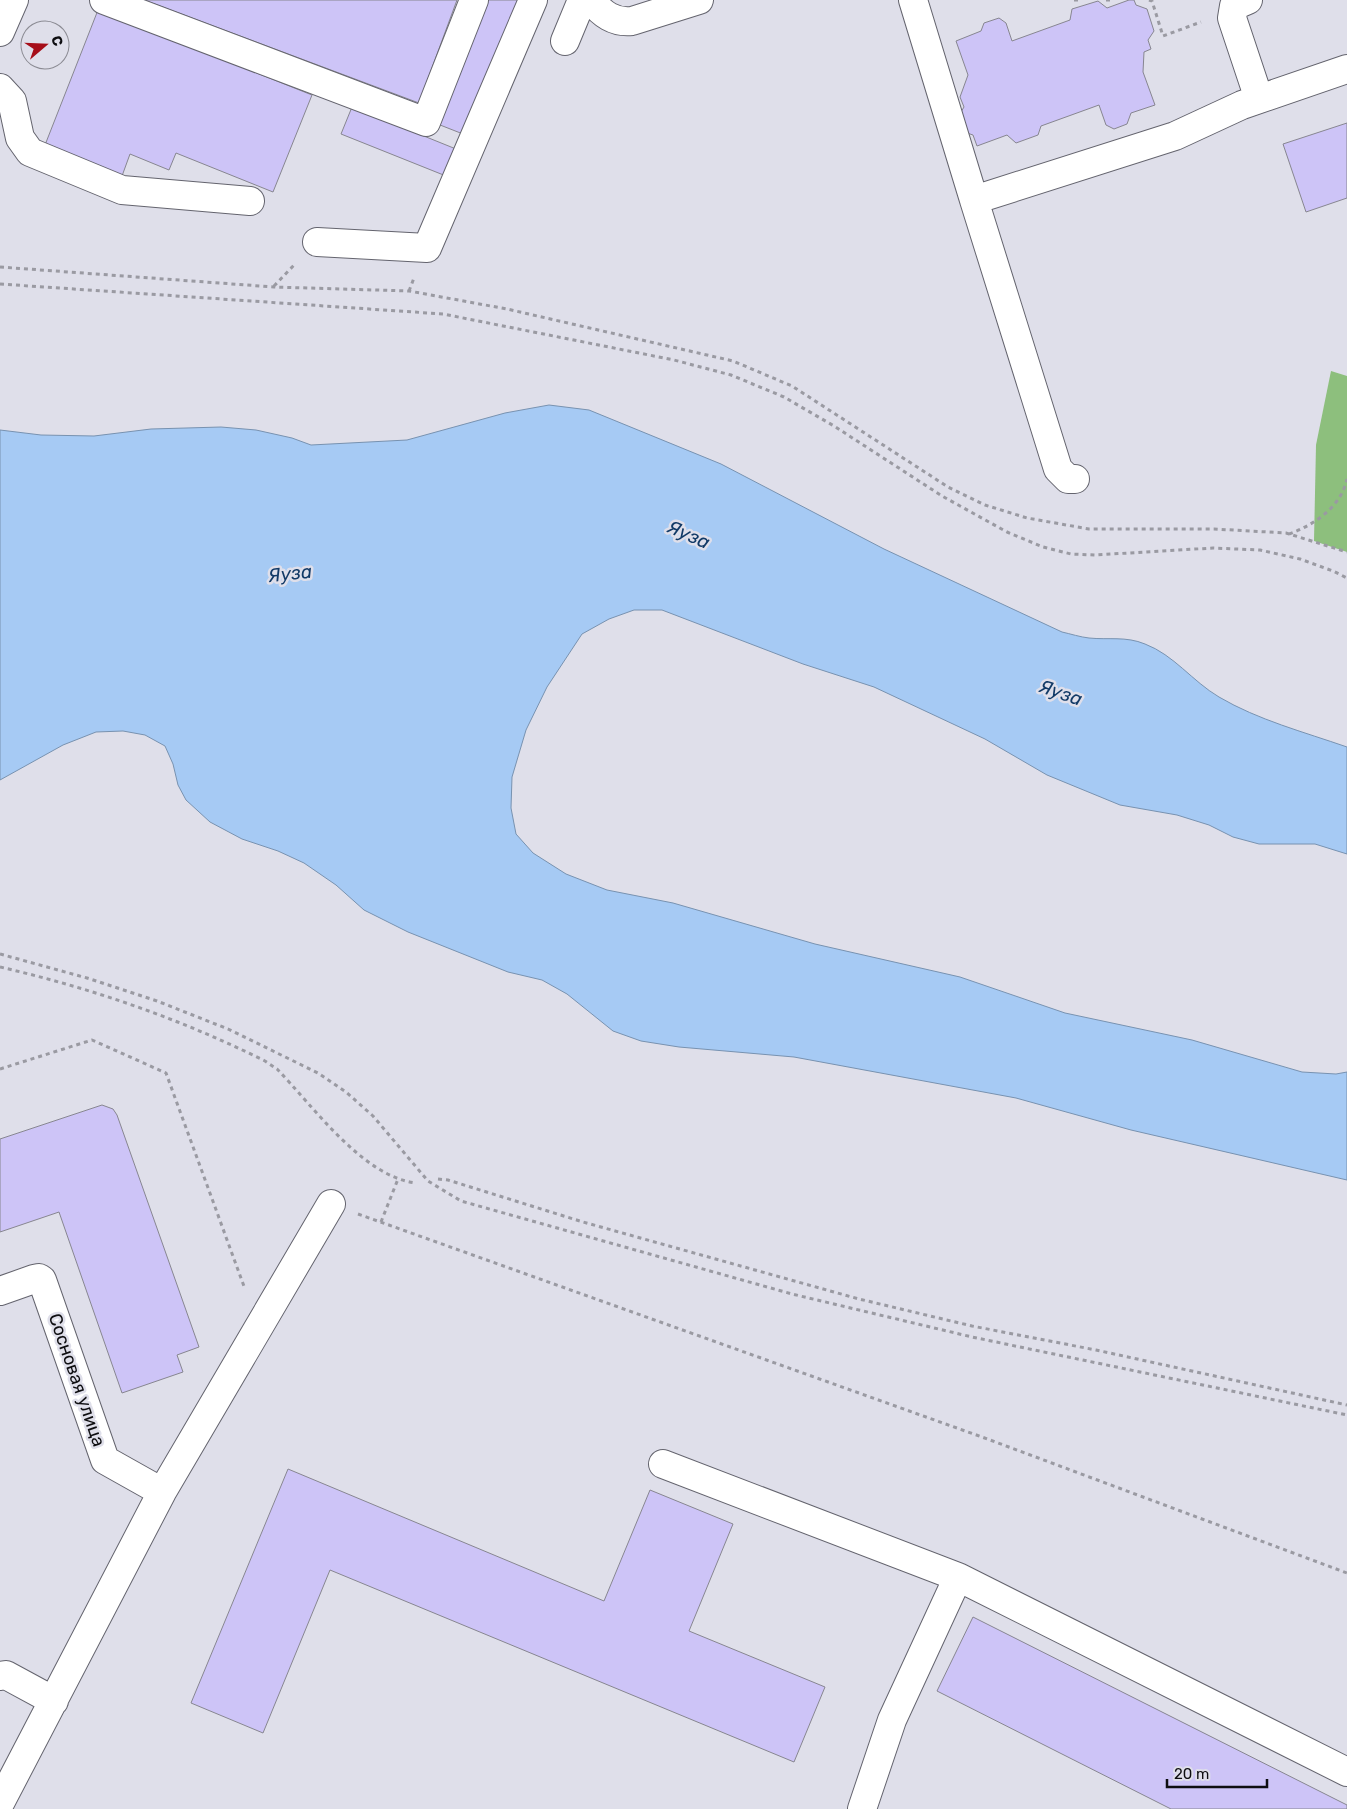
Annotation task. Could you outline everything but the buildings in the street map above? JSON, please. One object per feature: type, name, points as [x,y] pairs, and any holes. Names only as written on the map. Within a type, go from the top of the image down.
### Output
[{"type":"street","points":[[0,32],[14,0]]},
{"type":"street","points":[[104,0],[426,122],[474,0]]},
{"type":"street","points":[[317,242],[427,248],[533,0]]},
{"type":"street","points":[[566,41],[582,0]]},
{"type":"street","points":[[591,0],[607,16],[620,22],[632,21],[699,0]]},
{"type":"street","points":[[913,0],[1058,469],[1068,479],[1075,479]]},
{"type":"street","points":[[1240,6],[1259,99]]},
{"type":"street","points":[[974,200],[1175,136],[1230,110],[1347,69]]},
{"type":"street","points":[[0,88],[12,101],[20,138],[30,152],[122,190],[250,201]]},
{"type":"street","points":[[0,1803],[162,1492],[331,1204]]},
{"type":"street","name":"Сосновая улица","points":[[0,1291],[34,1279],[42,1280],[105,1460],[162,1492]]},
{"type":"street","points":[[663,1464],[958,1577],[1347,1772]]},
{"type":"street","points":[[862,1809],[892,1720],[958,1577]]},
{"type":"street","points":[[0,1676],[6,1676],[54,1701]]},
{"type":"path","points":[[1074,0],[1080,0]]},
{"type":"path","points":[[1106,0],[1112,0]]},
{"type":"path","points":[[1149,0],[1152,1],[1163,36],[1240,6]]},
{"type":"path","points":[[0,267],[274,287],[408,291],[507,309],[733,361],[792,386],[948,487],[985,505],[1027,518],[1090,529],[1214,528],[1289,534],[1347,552]]},
{"type":"path","points":[[0,284],[443,314],[674,360],[731,375],[784,397],[834,426],[942,496],[1007,532],[1043,547],[1071,554],[1094,555],[1213,548],[1260,550],[1300,559],[1333,570],[1347,578]]},
{"type":"path","points":[[1289,534],[1309,527],[1336,503],[1347,479]]},
{"type":"path","points":[[0,954],[87,978],[156,1002],[228,1029],[318,1072],[346,1092],[373,1116],[428,1181],[461,1201],[792,1294],[972,1337],[1347,1415]]},
{"type":"path","points":[[0,967],[114,999],[234,1046],[265,1061],[277,1069],[356,1154],[366,1162],[398,1180],[416,1183]]},
{"type":"path","points":[[0,1069],[92,1040],[166,1073],[259,1328]]},
{"type":"path","points":[[438,1179],[448,1180],[742,1268],[859,1299],[972,1326],[1096,1350],[1347,1405]]},
{"type":"path","points":[[381,1222],[398,1180]]},
{"type":"path","points":[[331,1204],[982,1437],[1347,1573]]},
{"type":"green space","points":[[1331,371],[1347,376],[1347,552],[1314,541],[1316,445]]},
{"type":"water","name":"Яуза","points":[[549,405],[589,410],[721,464],[884,549],[1062,632],[1086,638],[1124,639],[1145,644],[1174,661],[1209,691],[1234,705],[1282,725],[1347,747],[1347,854],[1315,844],[1259,844],[1233,837],[1209,825],[1177,815],[1120,805],[1047,775],[985,739],[874,687],[803,664],[662,610],[634,610],[609,619],[582,634],[547,687],[526,730],[512,777],[511,808],[516,834],[533,853],[566,874],[607,890],[673,903],[815,944],[960,977],[1065,1013],[1192,1040],[1302,1072],[1336,1074],[1347,1072],[1347,1180],[1131,1130],[1016,1098],[794,1057],[679,1047],[641,1041],[613,1031],[567,994],[542,980],[508,972],[408,932],[364,910],[336,885],[304,863],[278,851],[242,839],[210,822],[186,800],[178,785],[173,764],[165,746],[145,735],[123,731],[96,732],[63,745],[0,780],[0,430],[41,435],[94,436],[151,429],[221,427],[256,430],[292,438],[311,445],[407,440],[505,413]]}]
